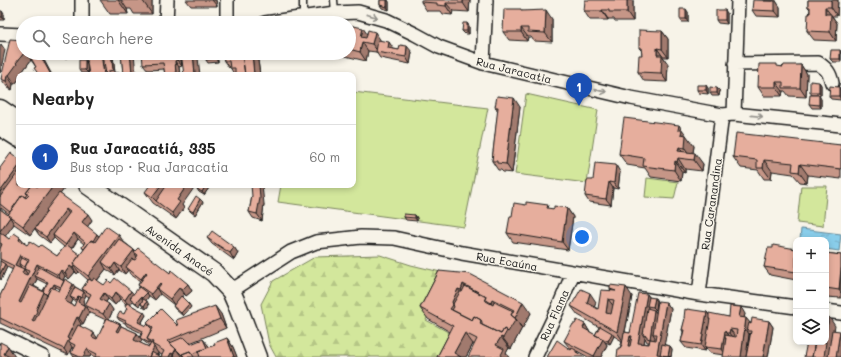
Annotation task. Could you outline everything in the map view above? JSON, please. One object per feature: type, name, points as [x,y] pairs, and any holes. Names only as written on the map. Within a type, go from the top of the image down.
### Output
[{"type":"street","points":[[82,0],[82,16]]},
{"type":"street","points":[[167,16],[168,0]]},
{"type":"street","points":[[227,0],[227,16]]},
{"type":"street","points":[[483,63],[486,0]]},
{"type":"street","name":"Rua Caranandina","points":[[699,294],[736,64],[738,0]]},
{"type":"street","name":"Rua Jaracatia","points":[[306,16],[334,6],[386,20],[439,47],[483,63],[632,98],[728,114],[841,125]]},
{"type":"street","points":[[0,34],[16,35]]},
{"type":"street","points":[[736,64],[818,63],[826,68],[832,83]]},
{"type":"street","points":[[0,109],[16,120]]},
{"type":"street","points":[[0,126],[16,136]]},
{"type":"street","name":"Avenida Anacé","points":[[93,188],[195,254],[219,264],[234,288],[267,357]]},
{"type":"street","name":"Avenida Anacé","points":[[112,188],[195,254]]},
{"type":"street","name":"Rua Ecaúna","points":[[234,288],[291,252],[316,242],[361,237],[394,238],[462,253],[699,294],[793,307]]},
{"type":"street","name":"Rua Flama","points":[[535,357],[557,311],[573,272]]},
{"type":"street","name":"Avenida Anacé","points":[[234,288],[238,307],[257,357]]},
{"type":"street","points":[[829,311],[841,313]]},
{"type":"street","points":[[0,336],[43,357]]},
{"type":"lane","points":[[303,0],[303,16]]},
{"type":"green space","points":[[356,92],[488,108],[464,227],[278,202],[280,188],[356,188]]},
{"type":"green space","points":[[526,94],[598,110],[587,183],[515,174]]},
{"type":"green space","points":[[647,178],[678,182],[674,199],[645,197]]},
{"type":"green space","points":[[801,186],[827,186],[823,226],[797,223]]},
{"type":"green space","points":[[380,255],[411,265],[449,274],[426,320],[459,338],[450,357],[276,357],[269,344],[261,304],[273,281],[315,257]]},
{"type":"water","points":[[801,229],[841,234],[839,251],[829,249],[829,237],[800,237]]},
{"type":"building","points":[[380,0],[387,0],[387,7],[380,5]]},
{"type":"building","points":[[421,0],[463,0],[463,3],[446,3],[446,6],[437,5],[437,3],[421,2]]},
{"type":"building","points":[[585,0],[627,0],[627,12],[609,12],[609,10],[584,11]]},
{"type":"building","points":[[753,0],[775,1],[775,11],[752,10]]},
{"type":"building","points":[[808,0],[831,0],[831,7],[825,7],[825,14],[831,14],[830,32],[807,31],[808,14],[810,14]]},
{"type":"building","points":[[504,9],[521,9],[521,11],[546,10],[545,33],[528,32],[528,28],[521,28],[521,32],[503,32]]},
{"type":"building","points":[[680,9],[686,9],[686,19],[680,19]]},
{"type":"building","points":[[716,10],[725,10],[725,20],[716,20]]},
{"type":"building","points":[[0,11],[2,11],[2,17],[0,17]]},
{"type":"building","points":[[463,23],[467,23],[467,31],[462,31]]},
{"type":"building","points":[[356,26],[363,28],[361,37],[366,38],[368,30],[375,32],[372,44],[362,42],[360,52],[356,51]]},
{"type":"building","points":[[639,30],[662,31],[662,49],[657,48],[657,55],[662,55],[661,73],[638,72],[639,55],[642,55],[641,48],[639,48]]},
{"type":"building","points":[[10,39],[16,39],[16,60],[18,60],[16,63],[17,64],[9,75],[7,75],[6,81],[1,79]]},
{"type":"building","points":[[378,40],[389,42],[388,48],[399,50],[400,45],[407,46],[406,57],[376,52]]},
{"type":"building","points":[[831,50],[840,50],[840,59],[830,59]]},
{"type":"building","points":[[32,60],[43,60],[49,72],[37,72],[34,68],[36,67]]},
{"type":"building","points":[[79,60],[85,60],[85,70],[79,70]]},
{"type":"building","points":[[87,60],[102,60],[104,72],[89,72]]},
{"type":"building","points":[[104,60],[112,60],[113,70],[106,72]]},
{"type":"building","points":[[122,60],[131,60],[132,72],[123,72]]},
{"type":"building","points":[[143,60],[177,60],[175,61],[176,72],[164,72],[163,63],[143,64]]},
{"type":"building","points":[[182,60],[194,60],[195,72],[184,72]]},
{"type":"building","points":[[243,60],[245,72],[235,72],[235,68],[230,68],[229,61],[224,61]]},
{"type":"building","points":[[243,60],[253,60],[254,72],[245,72]]},
{"type":"building","points":[[759,64],[777,64],[777,66],[783,67],[784,65],[801,65],[800,88],[783,88],[783,82],[776,82],[776,87],[758,87]]},
{"type":"building","points":[[810,81],[819,82],[819,92],[810,92]]},
{"type":"building","points":[[697,85],[706,85],[706,90],[697,90]]},
{"type":"building","points":[[830,86],[839,87],[839,96],[829,96]]},
{"type":"building","points":[[710,87],[717,88],[717,93],[710,93]]},
{"type":"building","points":[[810,95],[819,95],[819,105],[809,104]]},
{"type":"building","points":[[497,96],[514,98],[506,164],[492,161],[498,107],[495,107]]},
{"type":"building","points":[[624,118],[679,125],[678,130],[682,130],[681,134],[686,135],[685,148],[679,147],[678,151],[695,153],[694,160],[678,158],[677,162],[675,161],[674,170],[643,166],[644,158],[619,154]]},
{"type":"building","points":[[736,133],[841,145],[841,169],[800,164],[799,172],[792,171],[793,163],[764,160],[763,168],[757,168],[757,160],[733,157]]},
{"type":"building","points":[[11,153],[16,157],[16,170],[0,192],[0,168]]},
{"type":"building","points":[[595,163],[616,165],[614,183],[609,182],[606,199],[585,196],[587,180],[593,180]]},
{"type":"building","points":[[16,175],[16,188],[30,188],[25,197],[22,195],[10,212],[0,204],[0,197]]},
{"type":"building","points":[[30,188],[52,188],[23,226],[8,215],[22,195],[26,198],[29,195],[26,193]]},
{"type":"building","points":[[148,188],[159,188],[152,197],[145,192]]},
{"type":"building","points":[[165,188],[185,188],[177,200],[180,202],[172,213],[156,201]]},
{"type":"building","points":[[198,188],[204,188],[202,192],[197,189]]},
{"type":"building","points":[[251,188],[259,188],[260,198],[257,214],[249,212],[252,196]]},
{"type":"building","points":[[59,193],[88,214],[82,222],[97,234],[93,241],[91,240],[84,249],[82,247],[85,242],[74,233],[66,244],[80,255],[73,264],[73,268],[70,266],[65,273],[61,270],[58,275],[37,264],[19,302],[21,303],[30,285],[44,292],[32,321],[34,322],[51,287],[59,291],[65,279],[73,284],[65,301],[74,306],[78,296],[80,297],[78,302],[85,306],[79,318],[77,317],[67,338],[69,339],[64,349],[0,318],[0,296],[14,266],[0,259],[0,249],[2,244],[0,243],[0,232],[9,239],[14,233],[20,237],[19,240],[27,245],[30,241],[39,247],[41,245],[57,256],[66,245],[53,235],[70,212],[66,209],[46,237],[35,229],[47,211],[46,210]],"holes":[[[20,255],[29,259],[24,269],[15,265]],[[24,269],[29,271],[27,275],[22,273]]]},
{"type":"building","points":[[196,196],[200,199],[193,212],[188,209]]},
{"type":"building","points":[[526,202],[548,205],[547,208],[554,209],[554,206],[567,208],[562,242],[507,233],[514,203],[526,205]]},
{"type":"building","points":[[0,209],[10,217],[0,231]]},
{"type":"building","points":[[404,214],[415,215],[415,218],[404,217]]},
{"type":"building","points":[[106,226],[119,235],[88,276],[73,264],[91,240],[95,242]]},
{"type":"building","points":[[212,231],[234,247],[230,253],[207,238]]},
{"type":"building","points":[[119,239],[134,250],[121,267],[115,263],[111,269],[102,262]]},
{"type":"building","points":[[773,245],[793,248],[793,272],[764,267],[768,248],[773,248]]},
{"type":"building","points":[[138,248],[170,273],[171,270],[188,284],[182,290],[179,288],[170,299],[157,289],[161,284],[160,283],[151,294],[138,285],[147,273],[146,272],[141,279],[126,267],[132,259],[135,260],[138,255],[134,252]]},
{"type":"building","points":[[829,253],[841,255],[839,290],[829,288]]},
{"type":"building","points":[[22,258],[28,261],[25,267],[19,264]]},
{"type":"building","points":[[0,261],[5,264],[0,274]]},
{"type":"building","points":[[39,267],[64,281],[61,287],[54,284],[47,295],[43,291],[48,282],[35,276]]},
{"type":"building","points":[[439,271],[470,274],[523,302],[515,318],[511,315],[514,310],[492,299],[491,303],[485,299],[486,296],[463,284],[461,290],[458,289],[452,302],[453,305],[450,309],[472,320],[474,316],[481,320],[480,324],[501,334],[504,329],[507,331],[496,345],[504,349],[500,357],[468,357],[477,339],[465,333],[454,353],[461,357],[437,357],[453,326],[420,308]]},
{"type":"building","points":[[94,278],[104,285],[108,280],[111,283],[115,278],[131,291],[125,300],[116,292],[111,299],[104,293],[100,299],[109,304],[103,314],[85,305],[91,294],[82,289],[89,279],[92,281]]},
{"type":"building","points":[[610,285],[626,287],[617,332],[571,306],[581,289],[590,293],[587,303],[598,309],[601,290],[616,291],[610,289]],"holes":[[[608,299],[614,300],[611,314],[606,313]]]},
{"type":"building","points":[[465,286],[486,297],[486,301],[493,305],[494,302],[513,311],[511,315],[516,319],[508,332],[504,329],[501,334],[482,325],[481,320],[474,316],[472,320],[452,310],[454,307],[453,304]]},
{"type":"building","points":[[75,287],[84,292],[81,298],[78,296],[77,300],[70,297]]},
{"type":"building","points":[[139,287],[147,293],[136,303],[130,298]]},
{"type":"building","points":[[638,293],[647,294],[638,343],[649,344],[650,339],[656,340],[657,334],[653,334],[658,301],[666,302],[657,354],[671,357],[617,357],[618,348],[622,345],[624,332],[630,333]],"holes":[[[630,336],[632,336],[630,346],[628,346]]]},
{"type":"building","points":[[181,296],[189,304],[181,313],[173,306]]},
{"type":"building","points":[[649,297],[655,298],[653,307],[647,306]]},
{"type":"building","points":[[143,299],[147,301],[144,306],[141,304]]},
{"type":"building","points":[[127,303],[144,312],[138,322],[146,326],[147,324],[152,329],[147,339],[151,344],[140,338],[143,331],[117,317],[120,312],[124,314],[127,308],[125,306]]},
{"type":"building","points":[[215,306],[220,319],[167,341],[176,349],[169,357],[161,357],[164,351],[152,344],[153,342],[147,339],[153,328],[147,323],[161,309],[178,326],[176,320]]},
{"type":"building","points":[[730,306],[741,307],[739,317],[746,318],[741,357],[723,357],[726,338],[725,335],[736,337],[737,330],[730,329],[729,333],[726,333],[725,331],[722,349],[705,347],[710,319],[709,313],[729,317]]},
{"type":"building","points":[[647,308],[654,310],[650,339],[643,335]]},
{"type":"building","points":[[685,309],[707,312],[701,345],[681,342],[684,330],[682,330],[685,318]]},
{"type":"building","points":[[107,318],[120,324],[116,331],[118,332],[121,326],[137,333],[134,340],[149,347],[151,343],[153,343],[152,344],[154,347],[149,357],[95,357],[97,354],[87,349],[83,357],[71,353],[75,345],[69,342],[78,325],[94,333],[92,337],[97,339]]},
{"type":"building","points":[[752,318],[769,321],[763,357],[746,357],[751,331],[747,331],[749,323],[751,324]]},
{"type":"building","points":[[577,320],[585,324],[583,328],[603,339],[594,356],[564,341],[573,324],[575,324]]},
{"type":"building","points":[[600,326],[612,333],[608,341],[595,335]]},
{"type":"building","points":[[832,330],[840,331],[836,357],[828,357]]},
{"type":"building","points":[[184,337],[191,344],[203,339],[207,348],[192,354],[190,351],[182,354],[183,356],[170,343]]},
{"type":"building","points":[[227,338],[234,357],[200,357],[198,351],[215,345],[214,343]]},
{"type":"building","points":[[557,340],[571,350],[572,348],[576,350],[576,352],[585,357],[547,357]]},
{"type":"building","points":[[0,342],[8,346],[4,354],[10,357],[0,357]]},
{"type":"building","points":[[662,344],[670,346],[668,356],[660,355]]},
{"type":"building","points":[[806,345],[814,345],[812,357],[804,357]]},
{"type":"building","points":[[814,345],[826,345],[824,357],[812,357]]},
{"type":"building","points":[[190,351],[194,357],[185,357],[182,354]]},
{"type":"building","points":[[151,352],[161,357],[149,357]]},
{"type":"place","name":"Rua Jaracatiá, 335","points":[[579,106]]}]
